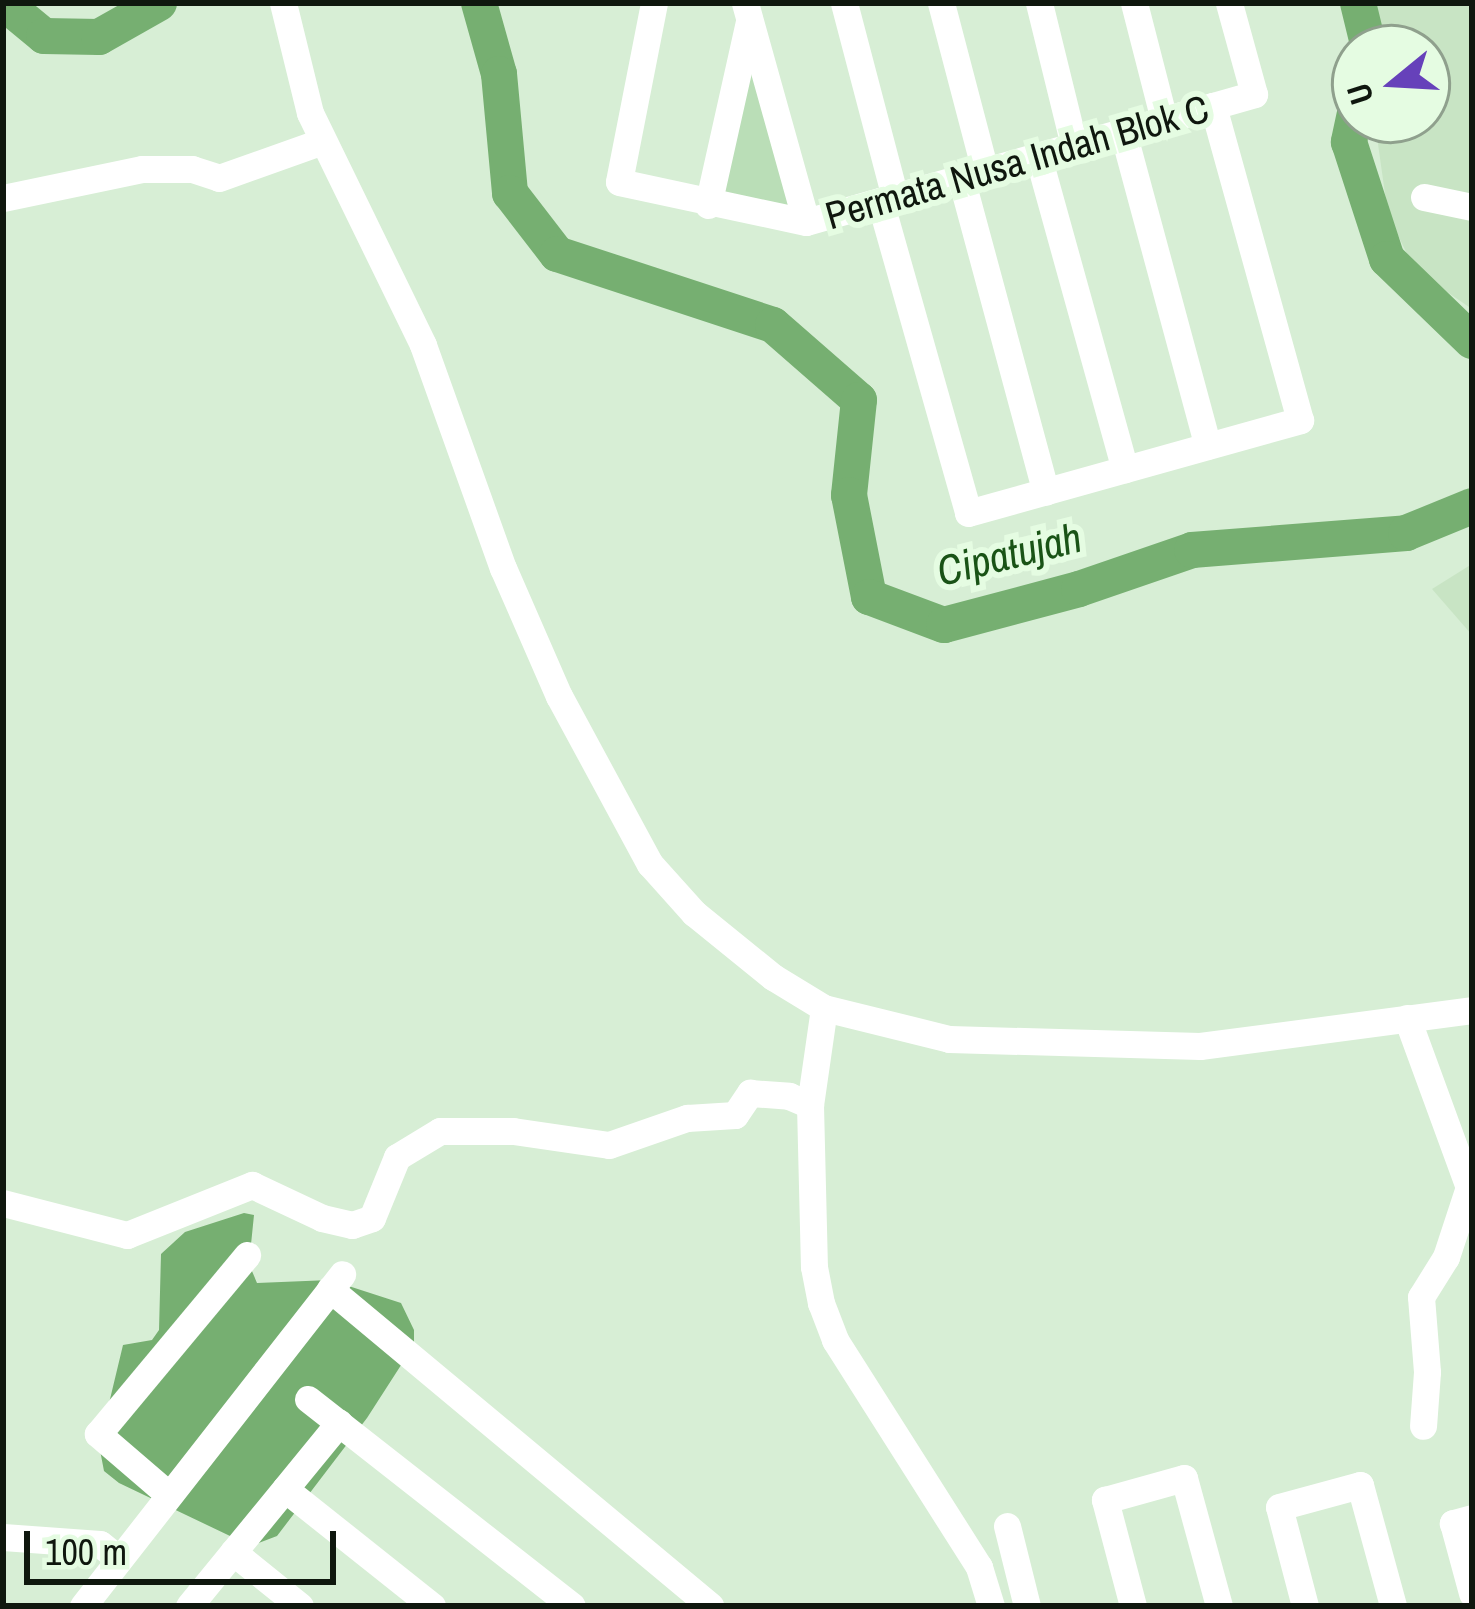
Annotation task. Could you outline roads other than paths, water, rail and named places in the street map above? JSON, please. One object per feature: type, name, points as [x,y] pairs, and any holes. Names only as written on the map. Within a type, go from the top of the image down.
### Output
[{"type":"street","points":[[283,3],[310,112],[423,346],[503,568],[559,697],[650,864],[694,913],[772,977],[824,1008],[949,1039],[1200,1046],[1472,1010]]},
{"type":"street","name":"Permata Nusa Indah Blok C","points":[[654,3],[619,182],[708,205],[806,222],[1254,94],[1229,3]]},
{"type":"street","points":[[844,3],[887,199],[968,513],[1300,420],[1213,106]]},
{"type":"street","points":[[941,3],[973,175],[1046,492]]},
{"type":"street","points":[[1039,3],[1074,145]]},
{"type":"street","points":[[1133,3],[1164,119]]},
{"type":"street","points":[[708,205],[747,11]]},
{"type":"street","points":[[747,11],[806,222]]},
{"type":"street","points":[[1123,131],[1208,446]]},
{"type":"street","points":[[3,198],[142,170],[193,169],[219,178],[323,141]]},
{"type":"street","points":[[1038,156],[1125,469]]},
{"type":"street","points":[[1424,197],[1472,207]]},
{"type":"street","points":[[824,1008],[810,1105],[814,1267],[821,1303],[836,1340],[979,1567],[991,1606]]},
{"type":"street","points":[[1407,1018],[1469,1186],[1446,1257],[1421,1298],[1423,1426]]},
{"type":"street","points":[[3,1203],[127,1235],[253,1185],[322,1218],[352,1225],[372,1218],[398,1157],[440,1131],[513,1131],[609,1145],[687,1118],[735,1114],[750,1093],[789,1096],[810,1105]]},
{"type":"street","points":[[169,1495],[98,1434],[247,1255]]},
{"type":"street","points":[[82,1606],[331,1288],[693,1606]]},
{"type":"street","points":[[308,1399],[572,1606]]},
{"type":"street","points":[[189,1606],[339,1423]]},
{"type":"street","points":[[1133,1606],[1105,1500],[1184,1478],[1219,1606]]},
{"type":"street","points":[[555,1484],[710,1606]]},
{"type":"street","points":[[1306,1606],[1279,1507],[1360,1485],[1393,1606]]},
{"type":"street","points":[[285,1489],[432,1606]]},
{"type":"street","points":[[1472,1518],[1453,1523],[1472,1592]]},
{"type":"street","points":[[1007,1526],[1027,1606]]},
{"type":"street","points":[[3,1537],[100,1544],[119,1559]]},
{"type":"street","points":[[233,1552],[300,1606]]},
{"type":"waterway","name":"Cipatujah","points":[[4,3],[44,36],[99,37],[159,3]]},
{"type":"waterway","name":"Cipatujah","points":[[479,3],[499,74],[510,193],[557,254],[773,325],[859,400],[849,495],[869,597],[944,625],[1079,589],[1192,550],[1406,533],[1472,506]]},
{"type":"waterway","name":"Cipatujah","points":[[1358,3],[1363,24]]},
{"type":"waterway","name":"Cipatujah","points":[[1350,144],[1387,259],[1472,341]]}]
